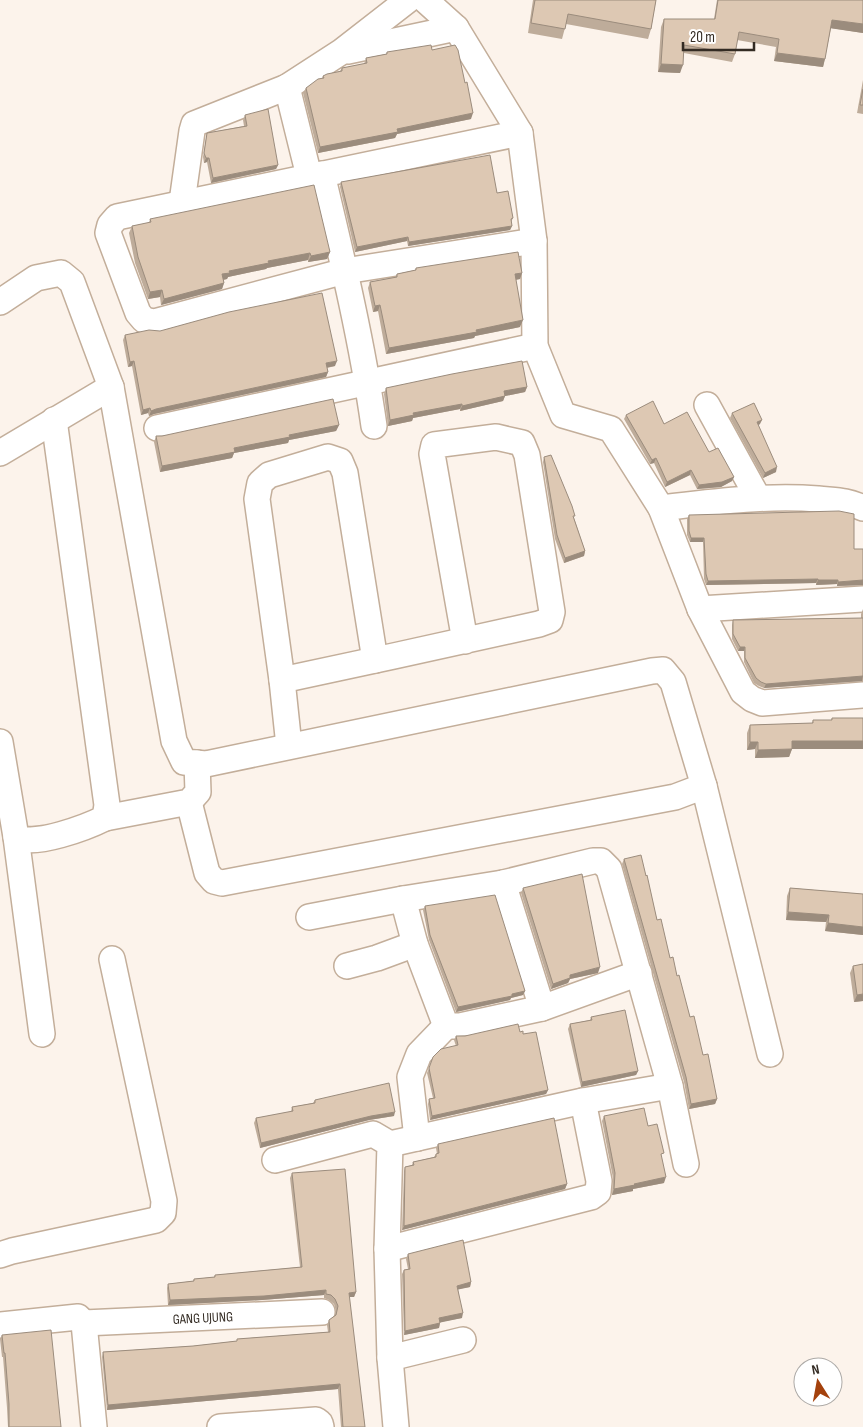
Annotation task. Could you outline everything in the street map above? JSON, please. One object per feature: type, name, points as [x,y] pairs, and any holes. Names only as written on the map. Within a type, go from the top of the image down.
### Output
[{"type":"street","points":[[182,202],[194,124],[287,87],[341,52],[408,0]]},
{"type":"street","points":[[425,0],[456,28],[520,133],[534,240],[535,346],[563,415],[611,429],[661,508],[700,609],[743,692],[752,700],[762,703],[863,695]]},
{"type":"street","points":[[341,52],[456,28]]},
{"type":"street","points":[[287,87],[345,271],[368,382],[374,426]]},
{"type":"street","points":[[520,133],[117,217],[110,225],[108,233],[138,313],[144,320],[154,322],[345,271],[534,240]]},
{"type":"street","points":[[0,302],[36,278],[61,273],[72,282],[111,387],[174,741],[184,762],[206,764],[663,670],[673,682],[704,786],[770,1054]]},
{"type":"street","points":[[157,428],[535,346]]},
{"type":"street","points":[[0,452],[111,387]]},
{"type":"street","points":[[707,405],[758,498]]},
{"type":"street","points":[[54,420],[107,805],[105,818]]},
{"type":"street","points":[[282,680],[465,641],[550,620],[552,612],[527,455],[522,443],[496,437],[434,445],[432,454],[465,641]]},
{"type":"street","points":[[289,746],[282,680],[257,499],[260,483],[270,475],[328,457],[340,461],[345,473],[375,660]]},
{"type":"street","points":[[661,508],[758,498],[808,498],[850,502],[863,508]]},
{"type":"street","points":[[700,609],[863,599]]},
{"type":"street","points":[[0,742],[16,837],[42,1034]]},
{"type":"street","points":[[16,837],[23,840],[40,840],[93,824],[105,818],[189,802],[198,792],[198,763]]},
{"type":"street","points":[[189,802],[206,873],[214,881],[222,883],[675,797],[704,786]]},
{"type":"street","points":[[309,917],[403,899],[503,883],[593,861],[601,861],[610,869],[670,1086],[686,1164]]},
{"type":"street","points":[[503,883],[542,1008]]},
{"type":"street","points":[[403,899],[415,944],[446,1026]]},
{"type":"street","points":[[347,966],[377,958],[415,944]]},
{"type":"street","points":[[0,1255],[156,1220],[163,1213],[164,1201],[112,959]]},
{"type":"street","points":[[418,1138],[410,1078],[419,1054],[446,1026],[460,1026],[542,1008],[639,973]]},
{"type":"street","points":[[275,1160],[374,1134],[390,1144],[584,1101],[670,1086]]},
{"type":"street","points":[[387,1248],[591,1197],[598,1192],[599,1181],[584,1101]]},
{"type":"street","points":[[390,1144],[387,1248],[390,1358],[396,1427]]},
{"type":"street","name":"GANG UJUNG","points":[[0,1325],[78,1317],[84,1323],[322,1312]]},
{"type":"street","points":[[84,1323],[94,1427]]},
{"type":"street","points":[[390,1358],[463,1340]]},
{"type":"street","points":[[220,1427],[316,1420],[320,1423],[320,1427]]},
{"type":"building","points":[[535,0],[656,0],[651,29],[568,14],[565,29],[531,23]]},
{"type":"building","points":[[718,0],[863,0],[863,24],[832,20],[825,59],[777,53],[779,39],[739,32],[735,54],[684,45],[683,65],[661,64],[664,19],[715,19]]},
{"type":"building","points":[[431,45],[432,50],[455,45],[458,50],[465,83],[467,82],[473,113],[397,129],[398,132],[320,147],[306,88],[318,79],[324,78],[323,76],[327,74],[342,71],[342,68],[367,63],[366,58],[387,54],[387,52]]},
{"type":"building","points":[[863,89],[863,105],[860,105]]},
{"type":"building","points":[[268,109],[278,165],[213,178],[209,158],[206,158],[204,153],[207,133],[247,126],[245,115]]},
{"type":"building","points":[[490,155],[497,193],[508,191],[513,218],[511,219],[512,226],[409,242],[408,237],[357,247],[341,182]]},
{"type":"building","points":[[314,185],[330,252],[311,256],[310,253],[229,271],[230,273],[222,274],[224,283],[164,299],[162,290],[150,292],[138,257],[132,226],[151,222],[150,219]]},
{"type":"building","points":[[518,252],[522,273],[515,274],[523,320],[476,330],[477,332],[389,348],[380,305],[375,306],[370,282],[397,277],[397,274],[416,270],[416,268]]},
{"type":"building","points":[[322,293],[337,361],[326,363],[328,372],[151,411],[150,408],[143,410],[134,361],[130,362],[125,335],[149,330],[160,331],[229,312]]},
{"type":"building","points":[[522,361],[527,387],[504,391],[505,396],[462,406],[462,404],[413,413],[414,415],[390,420],[386,388]]},
{"type":"building","points":[[333,399],[339,425],[234,448],[235,452],[162,466],[156,436]]},
{"type":"building","points":[[653,401],[664,424],[687,412],[709,452],[718,448],[734,477],[722,482],[699,485],[691,470],[667,482],[656,458],[652,460],[626,415]]},
{"type":"building","points":[[754,403],[762,420],[757,422],[777,467],[765,473],[732,413]]},
{"type":"building","points":[[551,455],[572,506],[575,516],[573,516],[585,551],[565,558],[557,535],[544,457]]},
{"type":"building","points":[[839,511],[854,514],[854,549],[863,549],[863,580],[838,582],[838,580],[818,579],[708,581],[704,538],[691,538],[689,531],[689,515]]},
{"type":"building","points":[[863,618],[863,676],[766,684],[756,678],[745,658],[745,647],[740,647],[733,634],[733,620]]},
{"type":"building","points":[[832,718],[863,718],[863,741],[792,741],[792,749],[758,750],[758,742],[750,742],[750,725],[813,723],[813,720],[832,720]]},
{"type":"building","points":[[641,855],[657,920],[661,919],[670,958],[673,957],[690,1017],[694,1016],[703,1055],[708,1054],[717,1099],[691,1104],[686,1077],[624,859]]},
{"type":"building","points":[[582,874],[600,967],[570,975],[570,978],[553,984],[523,888]]},
{"type":"building","points":[[790,888],[863,894],[863,927],[828,923],[829,915],[788,912]]},
{"type":"building","points":[[495,895],[525,991],[512,994],[512,996],[458,1007],[430,935],[425,906]]},
{"type":"building","points":[[863,964],[863,994],[857,995],[853,966]]},
{"type":"building","points":[[625,1010],[638,1071],[582,1082],[570,1024],[592,1020],[591,1017]]},
{"type":"building","points":[[518,1024],[520,1032],[523,1031],[523,1034],[536,1032],[548,1090],[432,1116],[429,1099],[435,1098],[429,1068],[433,1057],[441,1049],[458,1045],[456,1036],[465,1036]]},
{"type":"building","points":[[389,1083],[395,1112],[371,1116],[261,1143],[256,1118],[293,1111],[292,1107],[315,1103],[315,1100]]},
{"type":"building","points":[[644,1108],[648,1126],[657,1124],[664,1153],[661,1154],[666,1177],[614,1189],[615,1173],[604,1116]]},
{"type":"building","points":[[554,1118],[567,1184],[404,1226],[405,1167],[414,1165],[413,1162],[436,1157],[436,1154],[439,1153],[438,1144]]},
{"type":"building","points":[[345,1169],[356,1292],[349,1293],[365,1427],[343,1427],[340,1384],[108,1405],[103,1352],[193,1346],[237,1341],[237,1339],[330,1332],[329,1320],[336,1315],[338,1306],[331,1295],[326,1294],[326,1290],[264,1296],[170,1300],[168,1284],[215,1277],[215,1275],[302,1267],[292,1173]]},
{"type":"building","points":[[463,1240],[471,1282],[457,1286],[463,1313],[439,1318],[440,1323],[405,1331],[404,1270],[410,1269],[408,1254]]},
{"type":"building","points":[[51,1330],[61,1427],[9,1427],[9,1404],[2,1335]]}]
